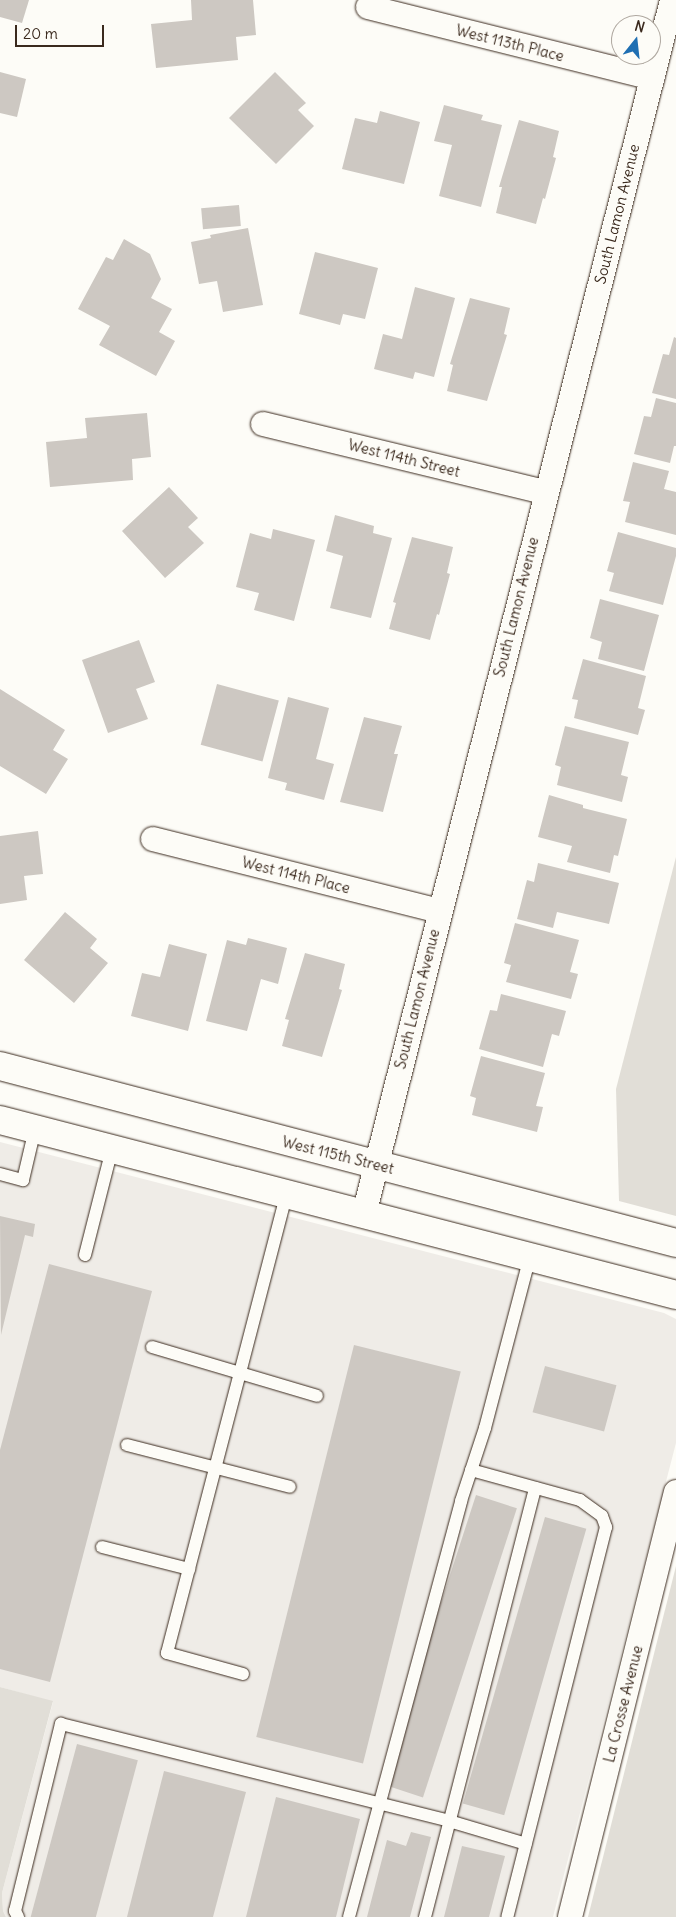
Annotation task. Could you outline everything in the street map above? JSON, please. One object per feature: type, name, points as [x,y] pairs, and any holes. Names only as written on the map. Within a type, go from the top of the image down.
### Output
[{"type":"street","name":"South Lamon Avenue","points":[[364,1214],[545,492],[672,0]]},
{"type":"street","name":"West 113th Place","points":[[368,7],[652,78]]},
{"type":"street","name":"West 114th Street","points":[[263,424],[545,492]]},
{"type":"street","name":"West 114th Place","points":[[153,839],[439,911]]},
{"type":"street","name":"West 115th Street","points":[[0,1066],[676,1243]]},
{"type":"street","points":[[0,1120],[676,1295]]},
{"type":"street","name":"La Crosse Avenue","points":[[570,1917],[676,1492]]},
{"type":"lane","points":[[0,1174],[23,1180],[35,1129]]},
{"type":"lane","points":[[86,1255],[112,1149]]},
{"type":"lane","points":[[243,1674],[167,1653],[287,1194]]},
{"type":"lane","points":[[349,1917],[461,1501],[485,1428],[530,1257]]},
{"type":"lane","points":[[152,1347],[318,1396]]},
{"type":"lane","points":[[127,1445],[290,1487]]},
{"type":"lane","points":[[471,1470],[580,1500],[602,1516],[606,1527],[507,1917]]},
{"type":"lane","points":[[424,1917],[535,1488]]},
{"type":"lane","points":[[102,1546],[189,1569]]},
{"type":"lane","points":[[18,1917],[15,1911],[61,1724],[449,1822],[526,1844]]},
{"type":"shaded area","points":[[676,857],[676,1216],[619,1201],[616,1089]]},
{"type":"shaded area","points":[[0,1142],[664,1313],[676,1319],[676,1443],[553,1917],[6,1917],[3,1911],[2,1893],[53,1702],[0,1687]]},
{"type":"shaded area","points":[[676,1566],[676,1917],[588,1917]]},
{"type":"shaded area","points":[[0,1687],[53,1701],[2,1893],[3,1911],[6,1917],[0,1917]]},
{"type":"building","points":[[0,0],[29,0],[22,23],[0,17]]},
{"type":"building","points":[[191,0],[253,0],[256,35],[236,37],[238,60],[156,68],[151,24],[192,20]]},
{"type":"building","points":[[0,72],[26,79],[17,117],[0,113]]},
{"type":"building","points":[[275,72],[306,103],[298,110],[314,126],[276,164],[229,118]]},
{"type":"building","points":[[444,105],[483,115],[481,120],[502,125],[481,207],[439,196],[452,145],[434,141]]},
{"type":"building","points":[[380,111],[420,122],[404,184],[342,169],[355,118],[377,123]]},
{"type":"building","points":[[519,120],[559,131],[553,157],[556,158],[536,224],[496,213],[502,187],[499,187]]},
{"type":"building","points":[[239,205],[241,226],[203,229],[201,208]]},
{"type":"building","points":[[248,228],[263,305],[223,312],[217,281],[199,284],[191,242],[211,238],[210,235]]},
{"type":"building","points":[[124,239],[150,254],[161,279],[151,298],[172,309],[159,332],[175,341],[156,376],[99,345],[110,326],[78,309],[106,257],[113,260]]},
{"type":"building","points":[[315,252],[378,268],[365,319],[343,314],[340,325],[299,314]]},
{"type":"building","points":[[415,287],[455,298],[434,377],[415,372],[413,379],[374,369],[383,334],[402,339]]},
{"type":"building","points":[[470,298],[510,308],[504,334],[507,335],[487,401],[447,391],[453,365],[450,364]]},
{"type":"building","points":[[674,337],[676,338],[676,399],[652,393],[663,354],[669,355]]},
{"type":"building","points":[[656,398],[676,403],[676,446],[674,446],[670,463],[634,454],[644,416],[651,417]]},
{"type":"building","points":[[147,413],[151,457],[132,459],[133,480],[50,487],[46,442],[87,438],[85,418]]},
{"type":"building","points":[[633,462],[669,471],[664,489],[676,492],[676,535],[625,522],[630,502],[623,501]]},
{"type":"building","points":[[169,487],[198,518],[188,527],[204,543],[165,578],[122,531]]},
{"type":"building","points":[[335,515],[374,526],[373,533],[392,538],[371,618],[330,608],[343,556],[326,551]]},
{"type":"building","points":[[273,529],[315,540],[294,621],[254,610],[259,593],[236,587],[250,533],[271,539]]},
{"type":"building","points":[[618,532],[676,548],[676,556],[663,605],[609,591],[614,573],[607,571]]},
{"type":"building","points":[[412,537],[453,547],[447,573],[450,574],[430,640],[389,629],[396,603],[393,602]]},
{"type":"building","points":[[600,599],[659,615],[644,671],[598,659],[602,642],[590,638]]},
{"type":"building","points":[[139,640],[155,682],[136,689],[148,719],[108,733],[82,660]]},
{"type":"building","points":[[583,659],[646,676],[638,708],[645,710],[638,735],[574,718],[578,700],[572,699]]},
{"type":"building","points":[[217,684],[279,701],[263,761],[201,745]]},
{"type":"building","points":[[0,689],[65,730],[53,750],[68,759],[46,794],[0,766]]},
{"type":"building","points":[[288,697],[329,708],[316,759],[334,764],[324,800],[285,790],[287,783],[268,778]]},
{"type":"building","points":[[364,717],[402,726],[394,754],[398,754],[383,812],[340,802]]},
{"type":"building","points":[[565,726],[629,742],[621,775],[628,777],[622,802],[557,785],[561,767],[555,765]]},
{"type":"building","points":[[549,795],[583,805],[583,808],[627,819],[618,856],[614,855],[610,873],[567,862],[572,846],[538,837]]},
{"type":"building","points":[[38,831],[43,874],[24,876],[27,900],[0,904],[0,836]]},
{"type":"building","points":[[538,863],[619,883],[609,924],[557,912],[553,928],[517,919],[527,880],[534,882]]},
{"type":"building","points":[[65,912],[97,939],[90,948],[108,963],[74,1003],[24,960]]},
{"type":"building","points":[[515,923],[579,940],[570,972],[578,974],[571,999],[506,982],[511,965],[504,963]]},
{"type":"building","points":[[248,938],[287,948],[278,984],[261,979],[247,1031],[206,1021],[227,940],[246,945]]},
{"type":"building","points":[[169,944],[207,954],[188,1031],[131,1016],[142,973],[160,977]]},
{"type":"building","points":[[305,953],[345,964],[339,989],[342,990],[322,1057],[282,1046],[289,1020],[285,1019]]},
{"type":"building","points":[[501,994],[566,1011],[559,1036],[552,1034],[543,1067],[479,1049],[490,1010],[497,1011]]},
{"type":"building","points":[[481,1056],[545,1073],[536,1106],[543,1107],[537,1132],[472,1115],[476,1098],[470,1096]]},
{"type":"building","points":[[0,1216],[35,1224],[33,1237],[25,1235],[1,1335]]},
{"type":"building","points":[[49,1264],[152,1291],[50,1682],[0,1669],[0,1450]]},
{"type":"building","points":[[354,1345],[461,1372],[363,1764],[256,1737]]},
{"type":"building","points":[[545,1366],[616,1385],[604,1432],[533,1412]]},
{"type":"building","points":[[476,1495],[517,1508],[423,1797],[382,1784]]},
{"type":"building","points":[[545,1517],[586,1529],[504,1815],[463,1803]]},
{"type":"building","points":[[77,1744],[138,1760],[96,1917],[31,1917]]},
{"type":"building","points":[[164,1771],[246,1792],[213,1917],[127,1917]]},
{"type":"building","points":[[276,1797],[360,1819],[336,1917],[246,1917]]},
{"type":"building","points":[[411,1832],[431,1837],[410,1917],[367,1917],[387,1840],[406,1846]]},
{"type":"building","points":[[462,1846],[505,1856],[489,1917],[444,1917]]}]
